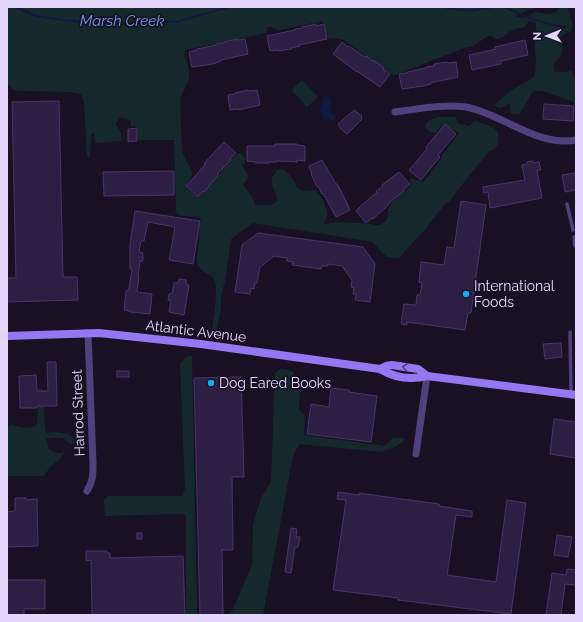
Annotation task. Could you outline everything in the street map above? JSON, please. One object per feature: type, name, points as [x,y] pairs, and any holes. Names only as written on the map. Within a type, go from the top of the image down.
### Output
[{"type":"main road","name":"Atlantic Avenue","points":[[7,336],[88,333],[153,338],[380,369],[392,365],[418,369],[427,376],[573,395]]},
{"type":"street","points":[[395,112],[442,107],[466,108],[497,118],[543,138],[567,142],[576,140]]},
{"type":"street","name":"Harrod Street","points":[[87,491],[92,483],[93,476],[88,333]]},
{"type":"street","points":[[416,454],[427,376]]},
{"type":"lane","points":[[568,204],[573,230]]},
{"type":"lane","points":[[574,237],[575,246]]},
{"type":"lane","points":[[570,332],[573,395]]},
{"type":"green space","points":[[7,7],[544,7],[535,8],[516,15],[517,17],[524,18],[536,12],[548,14],[556,12],[561,7],[568,7],[572,25],[571,32],[564,34],[559,39],[563,49],[560,56],[554,63],[554,70],[556,72],[572,71],[576,89],[576,121],[574,121],[574,102],[543,91],[533,91],[520,114],[513,114],[510,112],[509,103],[500,108],[495,104],[510,91],[528,81],[535,75],[536,23],[529,21],[525,27],[515,29],[503,37],[496,39],[488,36],[473,46],[393,75],[342,39],[328,38],[323,21],[278,30],[268,27],[266,33],[185,50],[184,55],[189,70],[189,80],[180,99],[182,152],[192,172],[192,176],[185,187],[198,198],[236,155],[241,153],[245,158],[245,163],[241,165],[248,174],[246,181],[243,184],[256,205],[271,205],[276,202],[277,198],[272,185],[272,178],[277,170],[284,170],[292,178],[297,188],[304,191],[315,190],[318,193],[327,210],[324,222],[325,224],[348,222],[380,225],[387,219],[389,206],[411,185],[411,178],[423,182],[459,133],[443,124],[435,133],[431,132],[425,126],[428,122],[439,117],[456,117],[457,123],[469,126],[475,121],[493,127],[498,133],[498,144],[495,149],[489,151],[451,200],[445,204],[423,232],[400,257],[387,257],[373,243],[368,241],[253,223],[231,239],[225,281],[221,296],[221,308],[216,333],[214,333],[212,331],[215,312],[215,281],[213,277],[203,272],[198,265],[197,260],[201,218],[179,215],[176,212],[174,140],[138,140],[137,126],[131,126],[131,121],[120,118],[116,124],[121,133],[121,141],[95,143],[94,132],[91,135],[90,158],[87,156],[84,102],[81,94],[68,92],[14,90],[7,84]]},
{"type":"green space","points":[[302,80],[318,97],[307,107],[292,90]]},
{"type":"green space","points":[[187,356],[192,356],[197,615],[186,615],[186,515],[105,516],[104,500],[108,496],[182,496],[185,489],[180,363]]},
{"type":"green space","points":[[280,369],[293,371],[300,390],[299,410],[305,415],[304,435],[384,446],[393,438],[404,438],[403,442],[393,448],[381,452],[299,444],[293,456],[263,615],[229,615],[252,565],[253,524],[261,498],[271,481],[275,373]]},
{"type":"green space","points":[[39,387],[43,390],[46,433],[56,432],[69,434],[74,439],[72,445],[63,438],[46,438],[49,450],[58,453],[65,452],[60,459],[50,467],[44,476],[7,476],[7,427],[11,425],[28,428],[37,425]]},
{"type":"water","points":[[326,97],[330,98],[332,101],[330,110],[335,116],[333,120],[324,119],[320,110],[323,99]]},
{"type":"building","points":[[316,24],[316,26],[324,24],[327,39],[299,45],[300,46],[291,48],[292,49],[270,51],[267,36]]},
{"type":"building","points":[[237,39],[245,39],[248,54],[221,60],[213,64],[192,67],[189,52]]},
{"type":"building","points":[[525,40],[528,55],[501,61],[501,64],[472,70],[469,55]]},
{"type":"building","points":[[342,42],[365,57],[366,56],[372,61],[373,60],[390,74],[380,87],[333,54]]},
{"type":"building","points":[[456,62],[458,77],[423,86],[402,89],[399,74],[434,66],[434,64]]},
{"type":"building","points":[[248,90],[257,90],[260,105],[238,110],[230,110],[228,95]]},
{"type":"building","points":[[59,101],[63,277],[77,277],[78,300],[7,302],[7,278],[16,278],[12,102]]},
{"type":"building","points":[[544,104],[574,106],[573,121],[543,119]]},
{"type":"building","points":[[354,110],[362,116],[362,119],[347,134],[338,124]]},
{"type":"building","points":[[445,124],[456,134],[438,155],[440,157],[421,180],[409,170],[427,149],[426,147]]},
{"type":"building","points":[[137,128],[137,141],[128,142],[128,129]]},
{"type":"building","points":[[224,142],[236,153],[217,174],[218,175],[204,192],[203,191],[198,197],[186,186]]},
{"type":"building","points":[[275,144],[297,144],[305,146],[305,161],[297,160],[297,162],[277,161],[269,163],[255,163],[247,161],[247,146],[275,146]]},
{"type":"building","points":[[322,160],[341,191],[350,210],[336,217],[323,193],[322,194],[318,186],[317,187],[309,166]]},
{"type":"building","points":[[533,161],[533,163],[539,162],[541,170],[537,170],[542,198],[490,208],[488,192],[484,193],[483,187],[525,180],[522,165]]},
{"type":"building","points":[[174,171],[174,195],[104,196],[103,172]]},
{"type":"building","points":[[399,172],[410,184],[373,219],[372,218],[366,223],[356,211],[383,186],[382,185]]},
{"type":"building","points":[[575,173],[576,190],[565,192],[562,175]]},
{"type":"building","points":[[461,201],[486,205],[471,313],[468,313],[465,330],[407,322],[407,325],[401,324],[404,304],[416,305],[417,295],[420,295],[422,283],[419,282],[421,262],[444,265],[447,247],[454,248]]},
{"type":"building","points":[[135,211],[200,221],[193,264],[169,260],[175,227],[148,222],[144,241],[141,241],[139,252],[143,253],[143,261],[140,261],[137,292],[152,294],[150,314],[124,310],[126,291],[129,289],[132,269],[130,269],[130,245]]},
{"type":"building","points":[[258,233],[363,247],[375,264],[370,302],[355,300],[356,294],[353,294],[354,288],[351,287],[352,280],[342,266],[328,264],[328,266],[322,266],[321,269],[292,265],[293,262],[287,261],[287,258],[274,256],[260,267],[257,283],[255,283],[254,289],[251,288],[250,294],[235,292],[242,245]]},
{"type":"building","points":[[179,279],[186,280],[186,285],[189,285],[184,315],[169,312],[171,301],[168,300],[169,294],[172,294],[174,283],[178,283]]},
{"type":"building","points":[[561,343],[562,357],[545,359],[543,344]]},
{"type":"building","points":[[47,362],[56,362],[57,406],[20,408],[19,376],[36,375],[37,391],[48,391]]},
{"type":"building","points":[[117,371],[129,371],[129,377],[117,377]]},
{"type":"building","points":[[241,377],[244,477],[232,477],[233,550],[222,550],[223,615],[200,615],[194,378]]},
{"type":"building","points":[[331,388],[377,396],[371,442],[307,434],[311,404],[329,407]]},
{"type":"building","points":[[554,419],[576,422],[576,458],[550,454]]},
{"type":"building","points":[[338,492],[359,495],[359,493],[439,504],[439,506],[472,511],[472,517],[456,515],[447,575],[496,582],[507,500],[526,503],[511,614],[398,600],[398,598],[333,590],[346,500],[337,499]]},
{"type":"building","points":[[15,498],[26,498],[26,500],[37,499],[38,546],[7,547],[7,512],[15,511]]},
{"type":"building","points":[[291,528],[297,529],[296,537],[300,537],[298,547],[295,547],[291,573],[285,572]]},
{"type":"building","points":[[137,533],[142,533],[142,539],[137,539]]},
{"type":"building","points":[[557,535],[572,537],[568,557],[554,555]]},
{"type":"building","points":[[86,551],[107,551],[107,553],[110,553],[110,558],[183,556],[185,615],[92,615],[91,560],[86,561]]},
{"type":"building","points":[[567,569],[576,570],[576,585],[565,584],[561,615],[546,615],[552,573],[566,575]]},
{"type":"building","points":[[7,580],[45,580],[45,609],[24,609],[24,615],[7,615]]},
{"type":"waterway","name":"Marsh Creek","points":[[15,7],[34,15],[48,18],[90,23],[134,24],[179,21],[229,7]]},
{"type":"waterway","name":"Marsh Creek","points":[[444,7],[456,10],[476,10],[495,7]]},
{"type":"waterway","name":"Marsh Creek","points":[[504,7],[532,19],[562,27]]},
{"type":"place","name":"International Foods","points":[[466,294]]},
{"type":"place","name":"Dog Eared Books","points":[[211,383]]}]
